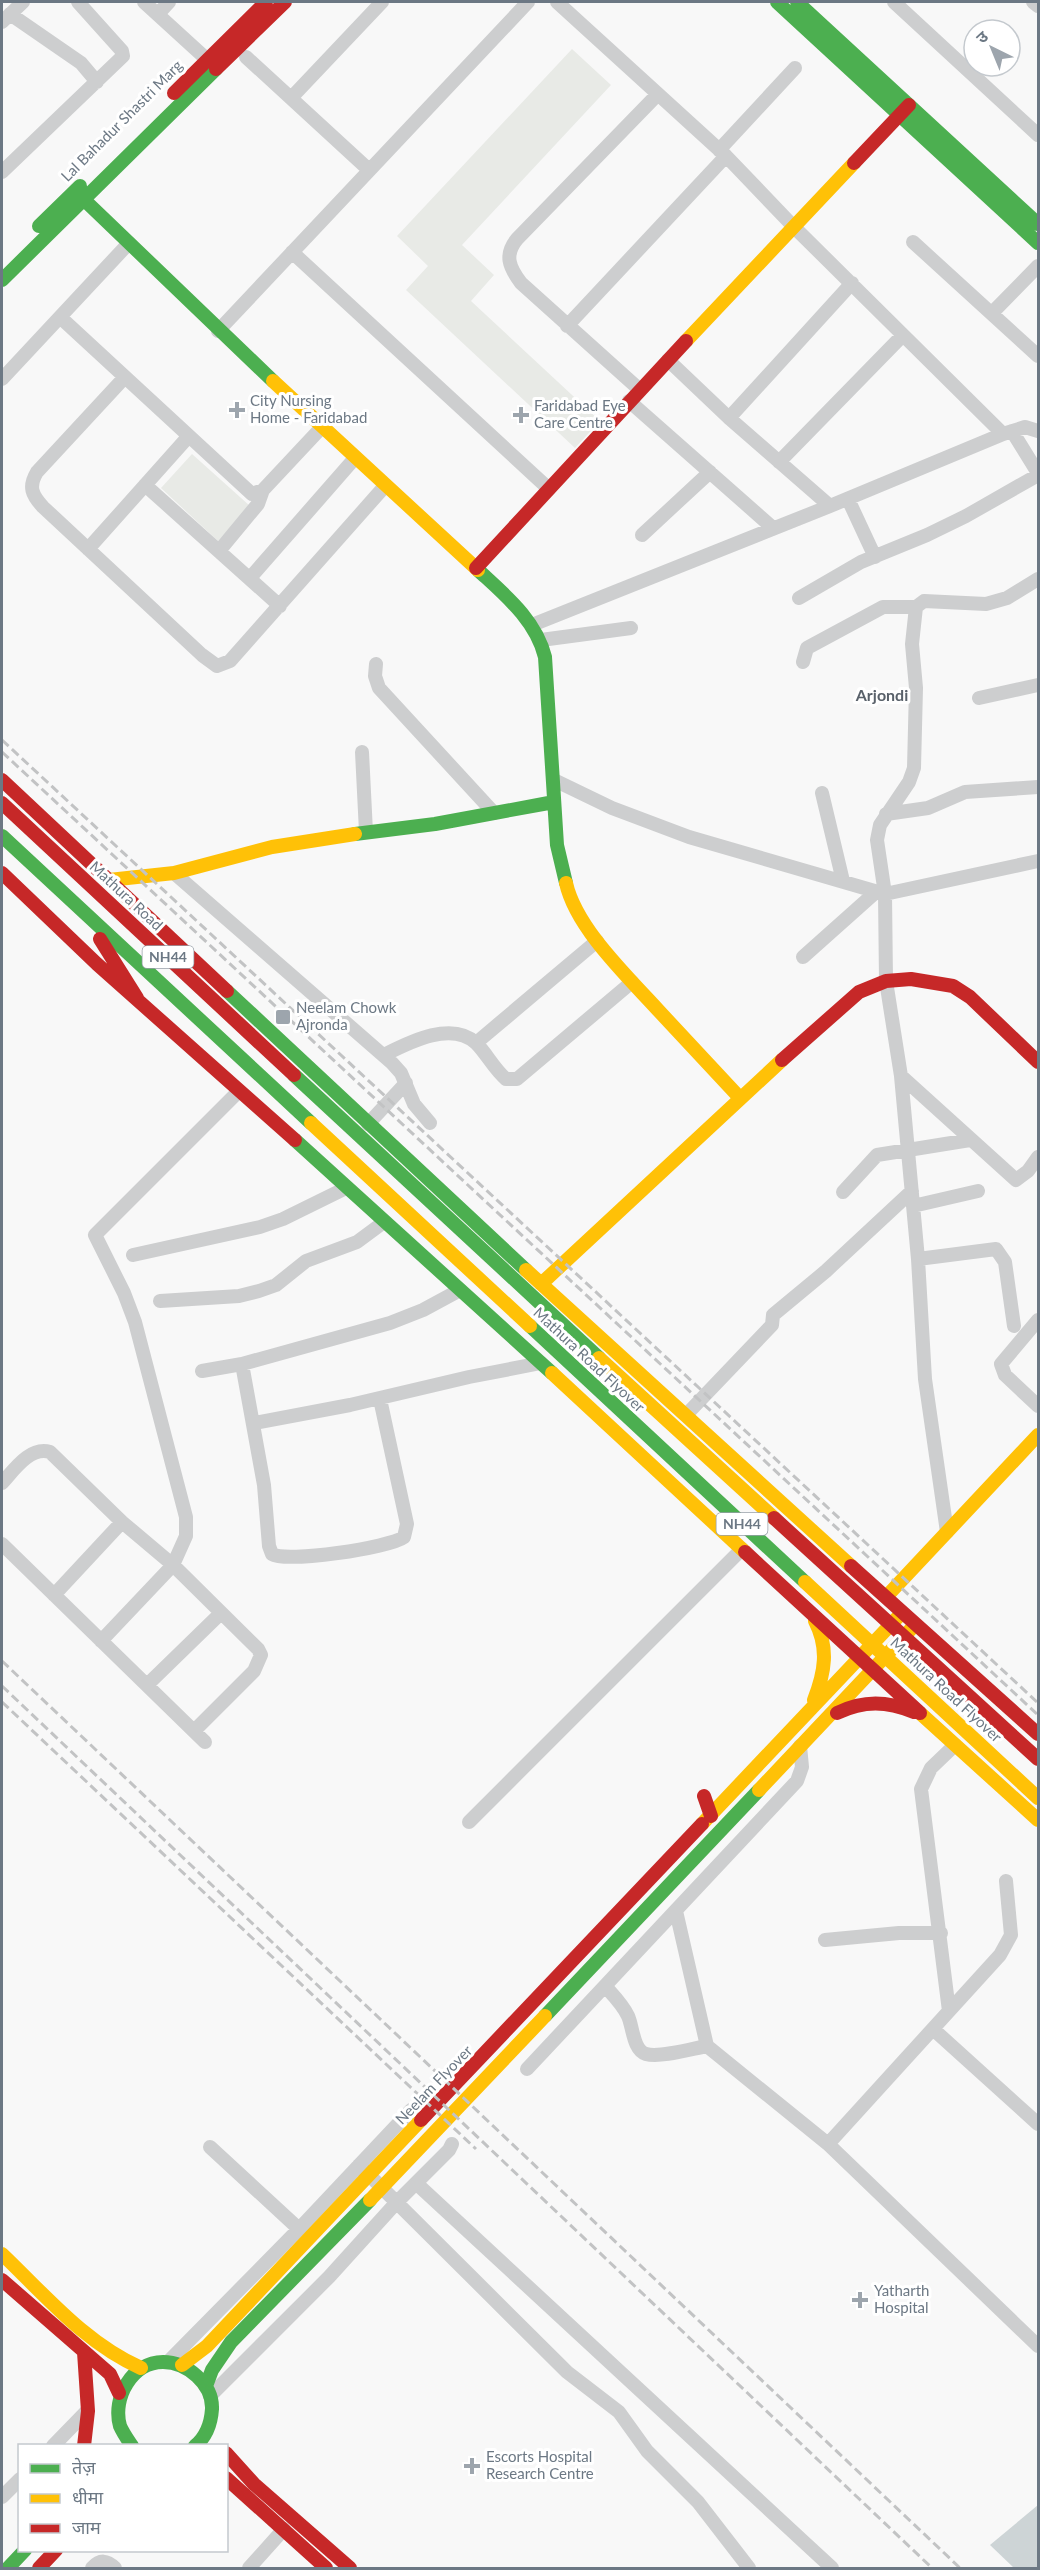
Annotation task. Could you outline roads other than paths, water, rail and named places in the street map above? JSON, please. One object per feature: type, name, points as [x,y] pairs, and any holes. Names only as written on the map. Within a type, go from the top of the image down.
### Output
[{"type":"main road","points":[[2,280],[79,196],[212,64],[266,2]]},
{"type":"main road","points":[[212,64],[285,2]]},
{"type":"main road","points":[[777,2],[904,110],[969,169],[1038,224]]},
{"type":"main road","points":[[797,2],[904,110]]},
{"type":"main road","points":[[476,568],[629,401],[904,110]]},
{"type":"main road","points":[[969,169],[1038,243]]},
{"type":"main road","points":[[79,196],[218,331],[476,568],[532,625],[541,640],[545,657],[559,862],[569,896],[597,940],[632,982],[740,1098]]},
{"type":"main road","name":"Lal Bahadur Shastri Marg","points":[[2,262],[79,196]]},
{"type":"main road","points":[[2,780],[424,1177],[914,1624],[1038,1734]]},
{"type":"main road","points":[[109,880],[174,873],[246,852],[366,832],[435,824],[554,802]]},
{"type":"main road","name":"Mathura Road","points":[[2,803],[334,1112]]},
{"type":"main road","name":"NH44","points":[[2,836],[87,916]]},
{"type":"main road","points":[[2,873],[97,964],[541,1363],[858,1658],[1038,1820]]},
{"type":"main road","points":[[87,916],[137,998]]},
{"type":"main road","name":"Mathura Road Flyover","points":[[87,916],[1038,1798]]},
{"type":"main road","points":[[541,1284],[740,1098],[837,1009],[859,992],[886,981],[911,979],[953,986],[970,997],[1038,1062]]},
{"type":"main road","points":[[334,1112],[424,1177]]},
{"type":"main road","name":"Mathura Road Flyover","points":[[334,1112],[1038,1760]]},
{"type":"main road","points":[[886,1597],[1038,1435]]},
{"type":"main road","points":[[806,1608],[819,1602],[832,1591],[845,1570],[843,1559]]},
{"type":"main road","points":[[806,1608],[822,1632],[827,1656],[822,1681],[812,1707]]},
{"type":"main road","points":[[616,1927],[711,1816],[903,1613]]},
{"type":"main road","points":[[616,1927],[800,1746],[873,1671],[914,1624]]},
{"type":"main road","points":[[907,1702],[906,1688],[913,1674],[925,1664],[950,1656]]},
{"type":"main road","points":[[826,1719],[848,1706],[871,1701],[897,1705],[923,1716]]},
{"type":"main road","points":[[704,1796],[711,1816]]},
{"type":"main road","name":"Neelam Flyover","points":[[175,2364],[207,2346],[616,1927]]},
{"type":"main road","name":"Neelam Flyover","points":[[208,2391],[213,2366],[228,2345],[293,2281],[616,1927]]},
{"type":"main road","points":[[2,2254],[90,2339],[114,2356],[141,2368]]},
{"type":"main road","points":[[4,2286],[110,2374],[119,2393]]},
{"type":"main road","points":[[84,2352],[87,2411],[84,2444]]},
{"type":"main road","points":[[131,2444],[120,2428],[116,2412],[119,2393],[127,2379],[141,2368],[157,2362],[188,2368],[208,2391],[212,2404],[212,2432],[219,2444]]},
{"type":"main road","points":[[197,2444],[211,2424]]},
{"type":"main road","points":[[116,2444],[120,2428]]},
{"type":"main road","points":[[228,2455],[254,2484],[350,2568]]},
{"type":"main road","points":[[228,2480],[326,2568]]},
{"type":"main road","points":[[228,2494],[266,2513]]},
{"type":"main road","points":[[8,2568],[23,2552]]},
{"type":"main road","points":[[39,2568],[54,2552]]},
{"type":"street","points":[[23,2],[6,18],[81,63],[97,82]]},
{"type":"street","points":[[2,172],[123,56],[122,51],[78,2]]},
{"type":"street","points":[[144,2],[212,64]]},
{"type":"street","points":[[158,14],[169,2]]},
{"type":"street","points":[[292,98],[382,2]]},
{"type":"street","points":[[218,331],[368,169],[528,2]]},
{"type":"street","points":[[557,2],[723,153],[903,335],[1008,433],[1038,474],[966,516],[861,562],[799,598]]},
{"type":"street","points":[[894,2],[1038,135]]},
{"type":"street","points":[[1033,2],[1038,6]]},
{"type":"street","points":[[246,57],[368,169]]},
{"type":"street","points":[[567,326],[723,153],[795,68]]},
{"type":"street","points":[[640,390],[521,283],[511,271],[508,259],[510,249],[657,94]]},
{"type":"street","points":[[2,379],[129,243]]},
{"type":"street","points":[[914,243],[1038,356]]},
{"type":"street","points":[[292,252],[549,489]]},
{"type":"street","points":[[992,314],[1038,266]]},
{"type":"street","points":[[729,418],[852,283]]},
{"type":"street","points":[[60,317],[248,492],[259,493],[263,490],[322,427]]},
{"type":"street","points":[[778,462],[903,335]]},
{"type":"street","points":[[668,360],[729,418],[830,506]]},
{"type":"street","points":[[125,377],[32,480],[34,497],[202,655],[217,666],[230,661],[386,486]]},
{"type":"street","points":[[629,401],[773,528]]},
{"type":"street","points":[[532,625],[1008,433],[1025,427],[1038,431]]},
{"type":"street","points":[[88,549],[188,437]]},
{"type":"street","points":[[250,578],[355,458]]},
{"type":"street","points":[[642,536],[710,472]]},
{"type":"street","points":[[145,485],[280,606]]},
{"type":"street","points":[[219,551],[258,504],[263,490]]},
{"type":"street","points":[[848,499],[875,557]]},
{"type":"street","points":[[803,662],[807,648],[883,607],[916,607],[924,601],[976,605],[996,602],[1038,579]]},
{"type":"street","points":[[916,607],[912,644],[916,688],[914,768],[909,782],[886,814],[877,835],[886,981],[901,1076],[906,1150],[918,1259],[925,1379],[947,1532]]},
{"type":"street","points":[[541,640],[631,628]]},
{"type":"street","points":[[376,664],[375,676],[379,688],[494,813]]},
{"type":"street","points":[[979,698],[1038,685]]},
{"type":"street","points":[[362,752],[366,832]]},
{"type":"street","points":[[554,780],[612,808],[678,833],[881,892],[1038,861]]},
{"type":"street","points":[[886,814],[928,808],[965,792],[1038,787]]},
{"type":"street","points":[[822,793],[843,881]]},
{"type":"street","points":[[174,873],[384,1055],[401,1073],[414,1104],[430,1124]]},
{"type":"street","points":[[803,957],[881,892]]},
{"type":"street","points":[[476,1044],[597,940]]},
{"type":"street","points":[[384,1055],[411,1041],[449,1034],[467,1036],[506,1079],[517,1079],[632,982]]},
{"type":"street","points":[[901,1076],[1016,1180],[1028,1171],[1038,1157]]},
{"type":"street","points":[[368,1124],[406,1083]]},
{"type":"street","points":[[101,1641],[173,1564],[186,1536],[186,1517],[135,1322],[124,1293],[96,1236],[239,1091]]},
{"type":"street","points":[[843,1192],[877,1155],[970,1140]]},
{"type":"street","points":[[133,1255],[260,1227],[282,1219],[346,1188]]},
{"type":"street","points":[[686,1415],[772,1325],[773,1315],[826,1271],[912,1191]]},
{"type":"street","points":[[913,1206],[978,1191]]},
{"type":"street","points":[[160,1301],[239,1296],[259,1291],[276,1285],[306,1261],[357,1242],[384,1222]]},
{"type":"street","points":[[918,1259],[996,1249],[1005,1262],[1014,1326]]},
{"type":"street","points":[[202,1371],[242,1364],[390,1323],[423,1310],[460,1290]]},
{"type":"street","points":[[1038,1320],[1001,1364],[1005,1375],[1038,1406]]},
{"type":"street","points":[[254,1423],[380,1399],[469,1377],[541,1363]]},
{"type":"street","points":[[242,1364],[264,1485],[272,1554],[278,1558],[295,1558],[373,1547],[399,1540],[407,1532],[380,1399]]},
{"type":"street","points":[[2,1483],[35,1452],[44,1450],[50,1452],[122,1522],[173,1564],[258,1649],[261,1655],[254,1671],[194,1731]]},
{"type":"street","points":[[54,1595],[122,1522]]},
{"type":"street","points":[[2,1544],[205,1742]]},
{"type":"street","points":[[470,1822],[742,1549]]},
{"type":"street","points":[[147,1685],[221,1613]]},
{"type":"street","points":[[949,2011],[941,1933],[921,1789],[931,1768],[955,1745]]},
{"type":"street","points":[[527,2069],[796,1781],[801,1774],[802,1767],[800,1746]]},
{"type":"street","points":[[828,2144],[1000,1955],[1008,1942],[1010,1925],[1006,1881]]},
{"type":"street","points":[[676,1911],[707,2046],[828,2144],[1038,2346]]},
{"type":"street","points":[[825,1940],[941,1933]]},
{"type":"street","points":[[606,1986],[627,2014],[639,2050],[644,2053],[654,2055],[707,2046]]},
{"type":"street","points":[[933,2029],[1038,2124]]},
{"type":"street","points":[[175,2364],[411,2110]]},
{"type":"street","points":[[208,2391],[329,2277],[396,2203],[449,2150],[452,2144]]},
{"type":"street","points":[[210,2147],[299,2229]]},
{"type":"street","points":[[358,2165],[567,2372],[619,2412],[647,2451],[698,2502],[749,2568]]},
{"type":"street","points":[[417,2184],[831,2568]]},
{"type":"street","points":[[54,2444],[87,2411]]},
{"type":"street","points":[[2,2498],[18,2481]]},
{"type":"street","points":[[249,2568],[284,2529]]},
{"type":"street","points":[[92,2568],[101,2561],[106,2561],[115,2568]]},
{"type":"railway","points":[[2,740],[1038,1703]]},
{"type":"railway","points":[[2,752],[1038,1715]]},
{"type":"railway","points":[[2,1661],[960,2568]]},
{"type":"railway","points":[[2,1686],[932,2568]]},
{"type":"railway","points":[[2,1702],[476,2149]]},
{"type":"place","name":"City Nursing Home - Faridabad","points":[[237,410]]},
{"type":"place","name":"Faridabad Eye Care Centre","points":[[521,415]]},
{"type":"place","name":"Neelam Chowk Ajronda","points":[[283,1017]]},
{"type":"place","name":"Yatharth Hospital","points":[[860,2300]]},
{"type":"place","name":"Escorts Hospital Research Centre","points":[[472,2466]]},
{"type":"district","name":"Arjondi","points":[[882,695]]}]
